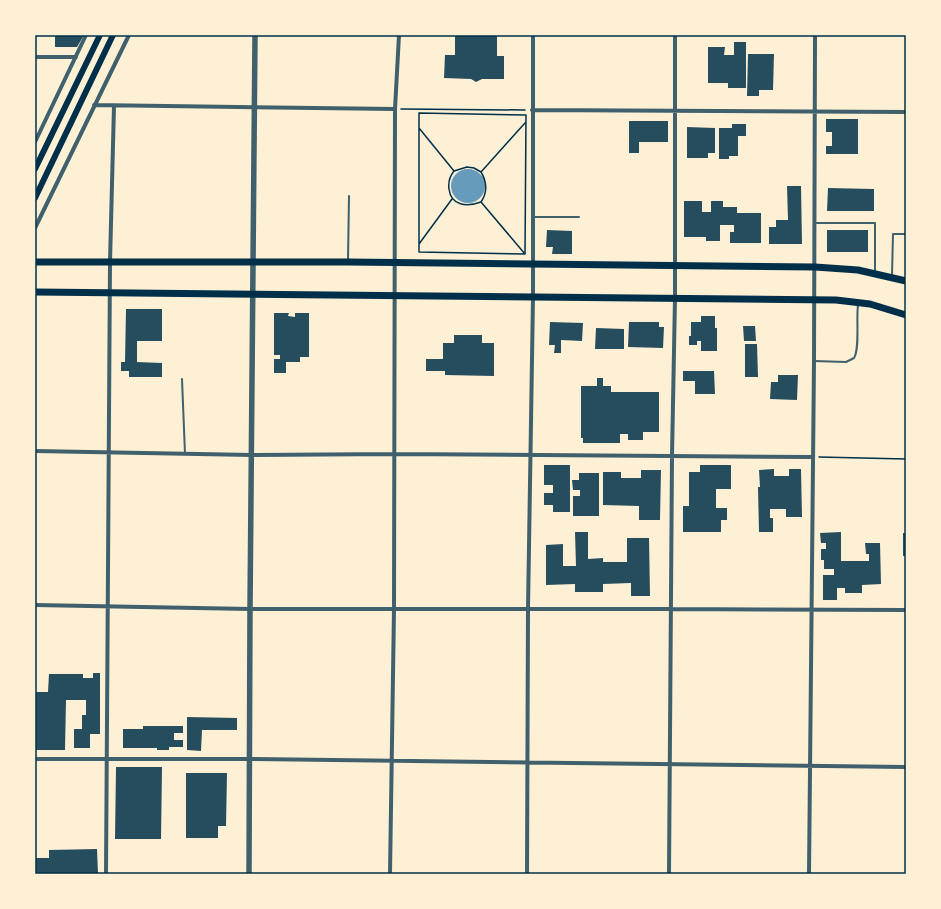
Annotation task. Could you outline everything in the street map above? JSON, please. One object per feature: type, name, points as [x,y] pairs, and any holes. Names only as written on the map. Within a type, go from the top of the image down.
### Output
[{"type":"main road","points":[[35,169],[100,35]]},
{"type":"main road","points":[[35,198],[113,37]]},
{"type":"main road","points":[[35,262],[348,262],[815,267],[858,270],[906,281]]},
{"type":"main road","points":[[35,292],[814,300],[858,302],[884,307],[906,314]]},
{"type":"street","points":[[35,142],[86,35]]},
{"type":"street","points":[[35,228],[129,35]]},
{"type":"street","points":[[249,874],[255,35]]},
{"type":"street","points":[[390,874],[394,609],[395,109],[399,35]]},
{"type":"street","points":[[527,874],[528,609],[533,297],[533,35]]},
{"type":"street","points":[[669,874],[672,456],[675,298],[675,35]]},
{"type":"street","points":[[809,874],[815,267],[815,35]]},
{"type":"street","points":[[35,56],[76,57]]},
{"type":"street","points":[[94,105],[395,109]]},
{"type":"street","points":[[106,874],[108,452],[110,262],[114,106]]},
{"type":"street","points":[[532,110],[906,112]]},
{"type":"street","points":[[35,451],[252,455],[395,454],[813,457]]},
{"type":"street","points":[[35,606],[250,609],[906,610]]},
{"type":"street","points":[[35,759],[250,759],[906,767]]},
{"type":"lane","points":[[348,262],[349,196]]},
{"type":"lane","points":[[533,218],[579,217]]},
{"type":"lane","points":[[814,223],[875,224],[875,273]]},
{"type":"lane","points":[[892,277],[893,234],[906,234]]},
{"type":"lane","points":[[814,361],[846,362],[854,358],[857,351],[858,302]]},
{"type":"lane","points":[[182,378],[185,454]]},
{"type":"path","points":[[395,109],[532,110]]},
{"type":"path","points":[[419,113],[526,115],[525,254],[419,252],[419,113]]},
{"type":"path","points":[[481,172],[526,122]]},
{"type":"path","points":[[419,128],[454,171]]},
{"type":"path","points":[[467,167],[474,168],[481,172],[485,184],[485,192],[484,198],[481,202],[469,205],[456,202],[452,199],[449,181],[454,171],[467,167]]},
{"type":"path","points":[[419,244],[452,199]]},
{"type":"path","points":[[481,202],[525,254]]},
{"type":"path","points":[[813,457],[906,459]]},
{"type":"water","points":[[471,169],[478,171],[483,176],[485,186],[483,196],[478,201],[465,203],[458,201],[453,196],[451,183],[453,176],[458,171]]},
{"type":"building","points":[[55,35],[84,35],[77,47],[55,47]]},
{"type":"building","points":[[455,35],[497,35],[497,56],[504,56],[504,79],[482,79],[476,82],[471,79],[444,78],[445,55],[455,55]]},
{"type":"building","points":[[734,42],[746,42],[746,88],[728,88],[728,83],[708,83],[708,47],[725,47],[724,55],[734,55]]},
{"type":"building","points":[[748,54],[774,54],[773,90],[759,90],[759,96],[747,96]]},
{"type":"building","points":[[826,119],[858,119],[858,154],[826,154],[826,146],[832,146],[832,132],[826,132]]},
{"type":"building","points":[[629,121],[668,121],[668,142],[639,142],[639,153],[629,153]]},
{"type":"building","points":[[732,124],[746,124],[746,136],[738,136],[738,156],[729,156],[729,159],[719,159],[719,128],[732,128]]},
{"type":"building","points":[[687,127],[715,128],[715,153],[708,153],[708,158],[687,158]]},
{"type":"building","points":[[787,186],[801,186],[802,244],[769,244],[769,227],[776,227],[776,220],[788,220]]},
{"type":"building","points":[[828,188],[874,189],[874,211],[827,211]]},
{"type":"building","points":[[684,201],[702,201],[702,212],[711,212],[711,201],[723,201],[723,207],[737,207],[737,213],[761,213],[761,243],[730,243],[730,232],[734,232],[734,225],[720,225],[720,241],[706,241],[706,237],[684,237]]},
{"type":"building","points":[[547,230],[572,231],[572,254],[552,254],[553,247],[546,247]]},
{"type":"building","points":[[827,230],[868,230],[868,252],[827,252]]},
{"type":"building","points":[[126,309],[162,309],[162,341],[137,341],[137,362],[162,363],[162,377],[129,377],[129,371],[121,371],[121,362],[125,362]]},
{"type":"building","points":[[274,313],[289,313],[288,316],[295,317],[295,313],[309,313],[309,357],[300,357],[300,362],[286,362],[286,373],[274,373],[274,359],[280,359],[280,355],[274,355]]},
{"type":"building","points":[[701,316],[715,316],[715,328],[717,328],[717,351],[701,351],[701,341],[697,341],[697,345],[689,345],[689,336],[691,336],[691,322],[701,322]]},
{"type":"building","points":[[550,322],[583,323],[582,341],[561,340],[561,353],[554,353],[555,345],[549,345]]},
{"type":"building","points":[[629,322],[659,322],[659,327],[664,327],[663,348],[628,347]]},
{"type":"building","points":[[743,326],[755,326],[756,341],[744,341]]},
{"type":"building","points":[[596,328],[624,329],[624,349],[595,349]]},
{"type":"building","points":[[454,335],[482,335],[482,343],[494,343],[494,376],[445,375],[445,371],[426,371],[426,359],[443,359],[443,343],[454,343]]},
{"type":"building","points":[[745,344],[757,344],[758,377],[745,377]]},
{"type":"building","points":[[683,371],[714,371],[715,394],[695,394],[695,381],[683,381]]},
{"type":"building","points":[[778,375],[798,375],[797,400],[770,399],[771,382],[778,382]]},
{"type":"building","points":[[597,378],[603,378],[603,386],[611,386],[611,392],[659,392],[659,432],[643,432],[643,440],[628,440],[628,434],[620,434],[620,443],[583,443],[583,438],[581,438],[581,386],[597,386]]},
{"type":"building","points":[[544,465],[570,465],[570,512],[553,512],[553,505],[544,505],[544,493],[553,493],[553,485],[544,485]]},
{"type":"building","points":[[700,465],[731,465],[731,489],[716,489],[716,508],[727,508],[727,520],[721,520],[721,532],[683,532],[683,506],[689,506],[689,472],[700,472]]},
{"type":"building","points":[[774,469],[774,476],[789,476],[789,469],[801,469],[802,517],[786,517],[786,509],[770,509],[770,518],[773,518],[773,532],[759,532],[759,470]]},
{"type":"building","points":[[641,470],[661,470],[660,520],[639,520],[639,506],[603,505],[603,472],[621,472],[621,478],[641,478]]},
{"type":"building","points":[[579,473],[599,473],[599,516],[573,516],[573,496],[580,496],[580,490],[573,490],[572,480],[579,480]]},
{"type":"building","points":[[575,532],[588,532],[588,559],[603,558],[603,562],[627,562],[627,538],[649,538],[650,596],[631,596],[631,583],[603,584],[603,592],[575,592],[575,584],[546,585],[546,545],[563,544],[563,566],[576,566]]},
{"type":"building","points":[[841,532],[841,561],[869,561],[869,554],[866,554],[865,543],[880,543],[881,584],[862,585],[862,593],[845,593],[845,588],[837,588],[837,600],[823,600],[823,575],[834,575],[834,569],[824,569],[824,560],[821,560],[821,549],[826,549],[826,543],[821,543],[820,533]]},
{"type":"building","points":[[903,533],[906,533],[906,556],[903,556]]},
{"type":"building","points":[[93,673],[100,673],[100,734],[90,734],[90,748],[74,748],[74,729],[82,729],[82,715],[86,715],[86,700],[66,700],[65,750],[35,750],[35,692],[48,692],[49,674],[83,674],[83,678],[93,678]]},
{"type":"building","points":[[187,717],[237,718],[237,730],[202,730],[201,751],[187,750]]},
{"type":"building","points":[[143,726],[183,726],[183,733],[174,733],[174,740],[183,740],[183,747],[169,747],[169,750],[157,750],[157,748],[123,748],[123,729],[143,729]]},
{"type":"building","points":[[116,767],[162,767],[161,839],[115,839]]},
{"type":"building","points":[[186,773],[227,773],[226,826],[218,826],[218,838],[186,838]]},
{"type":"building","points":[[97,849],[98,874],[35,874],[35,858],[49,858],[49,850]]}]
